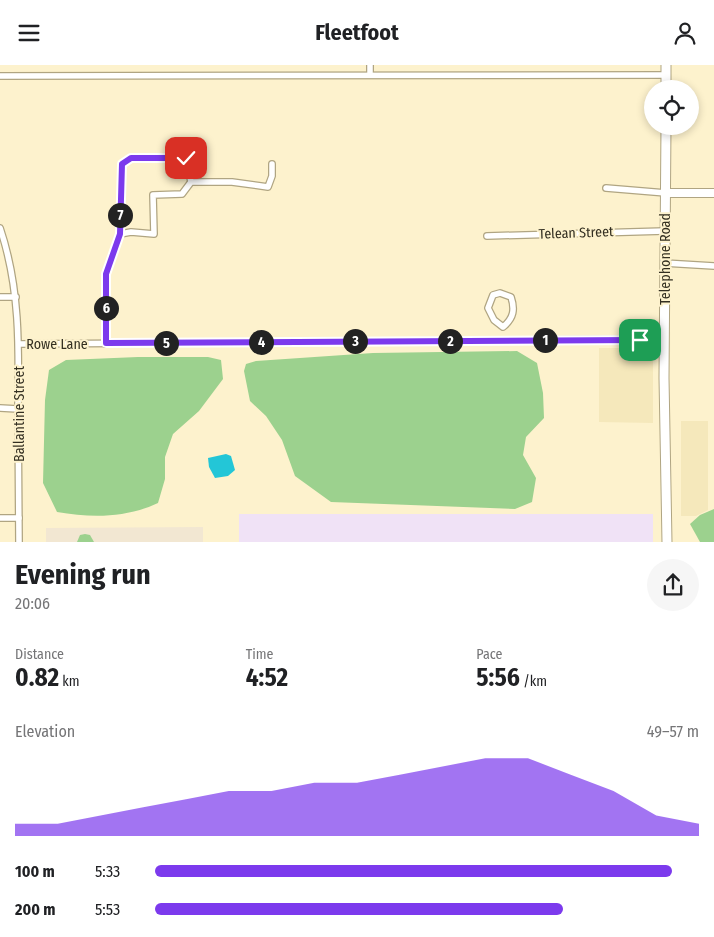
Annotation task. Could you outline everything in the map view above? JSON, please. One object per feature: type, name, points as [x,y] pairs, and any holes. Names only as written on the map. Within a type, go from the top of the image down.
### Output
[{"type":"main road","name":"Telephone Road","points":[[666,135],[664,263],[667,542]]},
{"type":"main road","points":[[666,193],[714,193]]},
{"type":"street","points":[[370,65],[370,75]]},
{"type":"street","points":[[0,77],[370,75],[666,70]]},
{"type":"street","points":[[106,343],[106,274],[120,234],[122,164],[131,158],[186,158],[191,182],[182,194],[154,195],[154,234],[131,232],[120,234]]},
{"type":"street","points":[[191,182],[232,182],[268,187],[272,176],[272,164]]},
{"type":"street","points":[[606,188],[666,193]]},
{"type":"street","name":"Ballantine Street","points":[[0,228],[7,247],[16,297],[19,344],[19,542]]},
{"type":"street","name":"Telean Street","points":[[487,236],[665,231]]},
{"type":"street","points":[[664,263],[714,266]]},
{"type":"street","points":[[502,341],[503,327],[509,322],[514,308],[511,297],[500,293],[493,295],[488,308],[494,320],[503,327]]},
{"type":"street","points":[[0,297],[16,297]]},
{"type":"street","name":"Rowe Lane","points":[[19,344],[665,339]]},
{"type":"street","points":[[0,409],[18,409]]},
{"type":"street","points":[[0,518],[19,518]]},
{"type":"shaded area","points":[[599,348],[653,348],[653,423],[599,422]]},
{"type":"shaded area","points":[[681,421],[708,421],[708,510],[696,516],[681,516]]},
{"type":"shaded area","points":[[239,514],[653,514],[653,542],[239,542]]},
{"type":"shaded area","points":[[203,527],[203,542],[46,542],[46,528]]},
{"type":"green space","points":[[517,351],[537,363],[543,393],[544,418],[526,437],[523,455],[536,478],[532,502],[515,509],[331,502],[295,476],[282,440],[266,416],[250,401],[244,371],[246,364],[256,361],[373,353]]},
{"type":"green space","points":[[208,357],[221,360],[223,379],[199,411],[173,434],[165,457],[165,479],[158,503],[134,512],[121,514],[96,516],[57,512],[43,483],[45,400],[49,370],[66,360]]},
{"type":"green space","points":[[714,509],[714,542],[700,542],[690,524],[700,515]]},
{"type":"green space","points":[[80,535],[90,535],[94,542],[77,542]]},
{"type":"water","points":[[226,454],[231,456],[235,470],[228,476],[215,478],[209,467],[208,458]]},
{"type":"route","points":[[186,158],[161,158],[154,160],[131,158],[122,164],[120,234],[106,274],[106,343],[640,340]]}]
